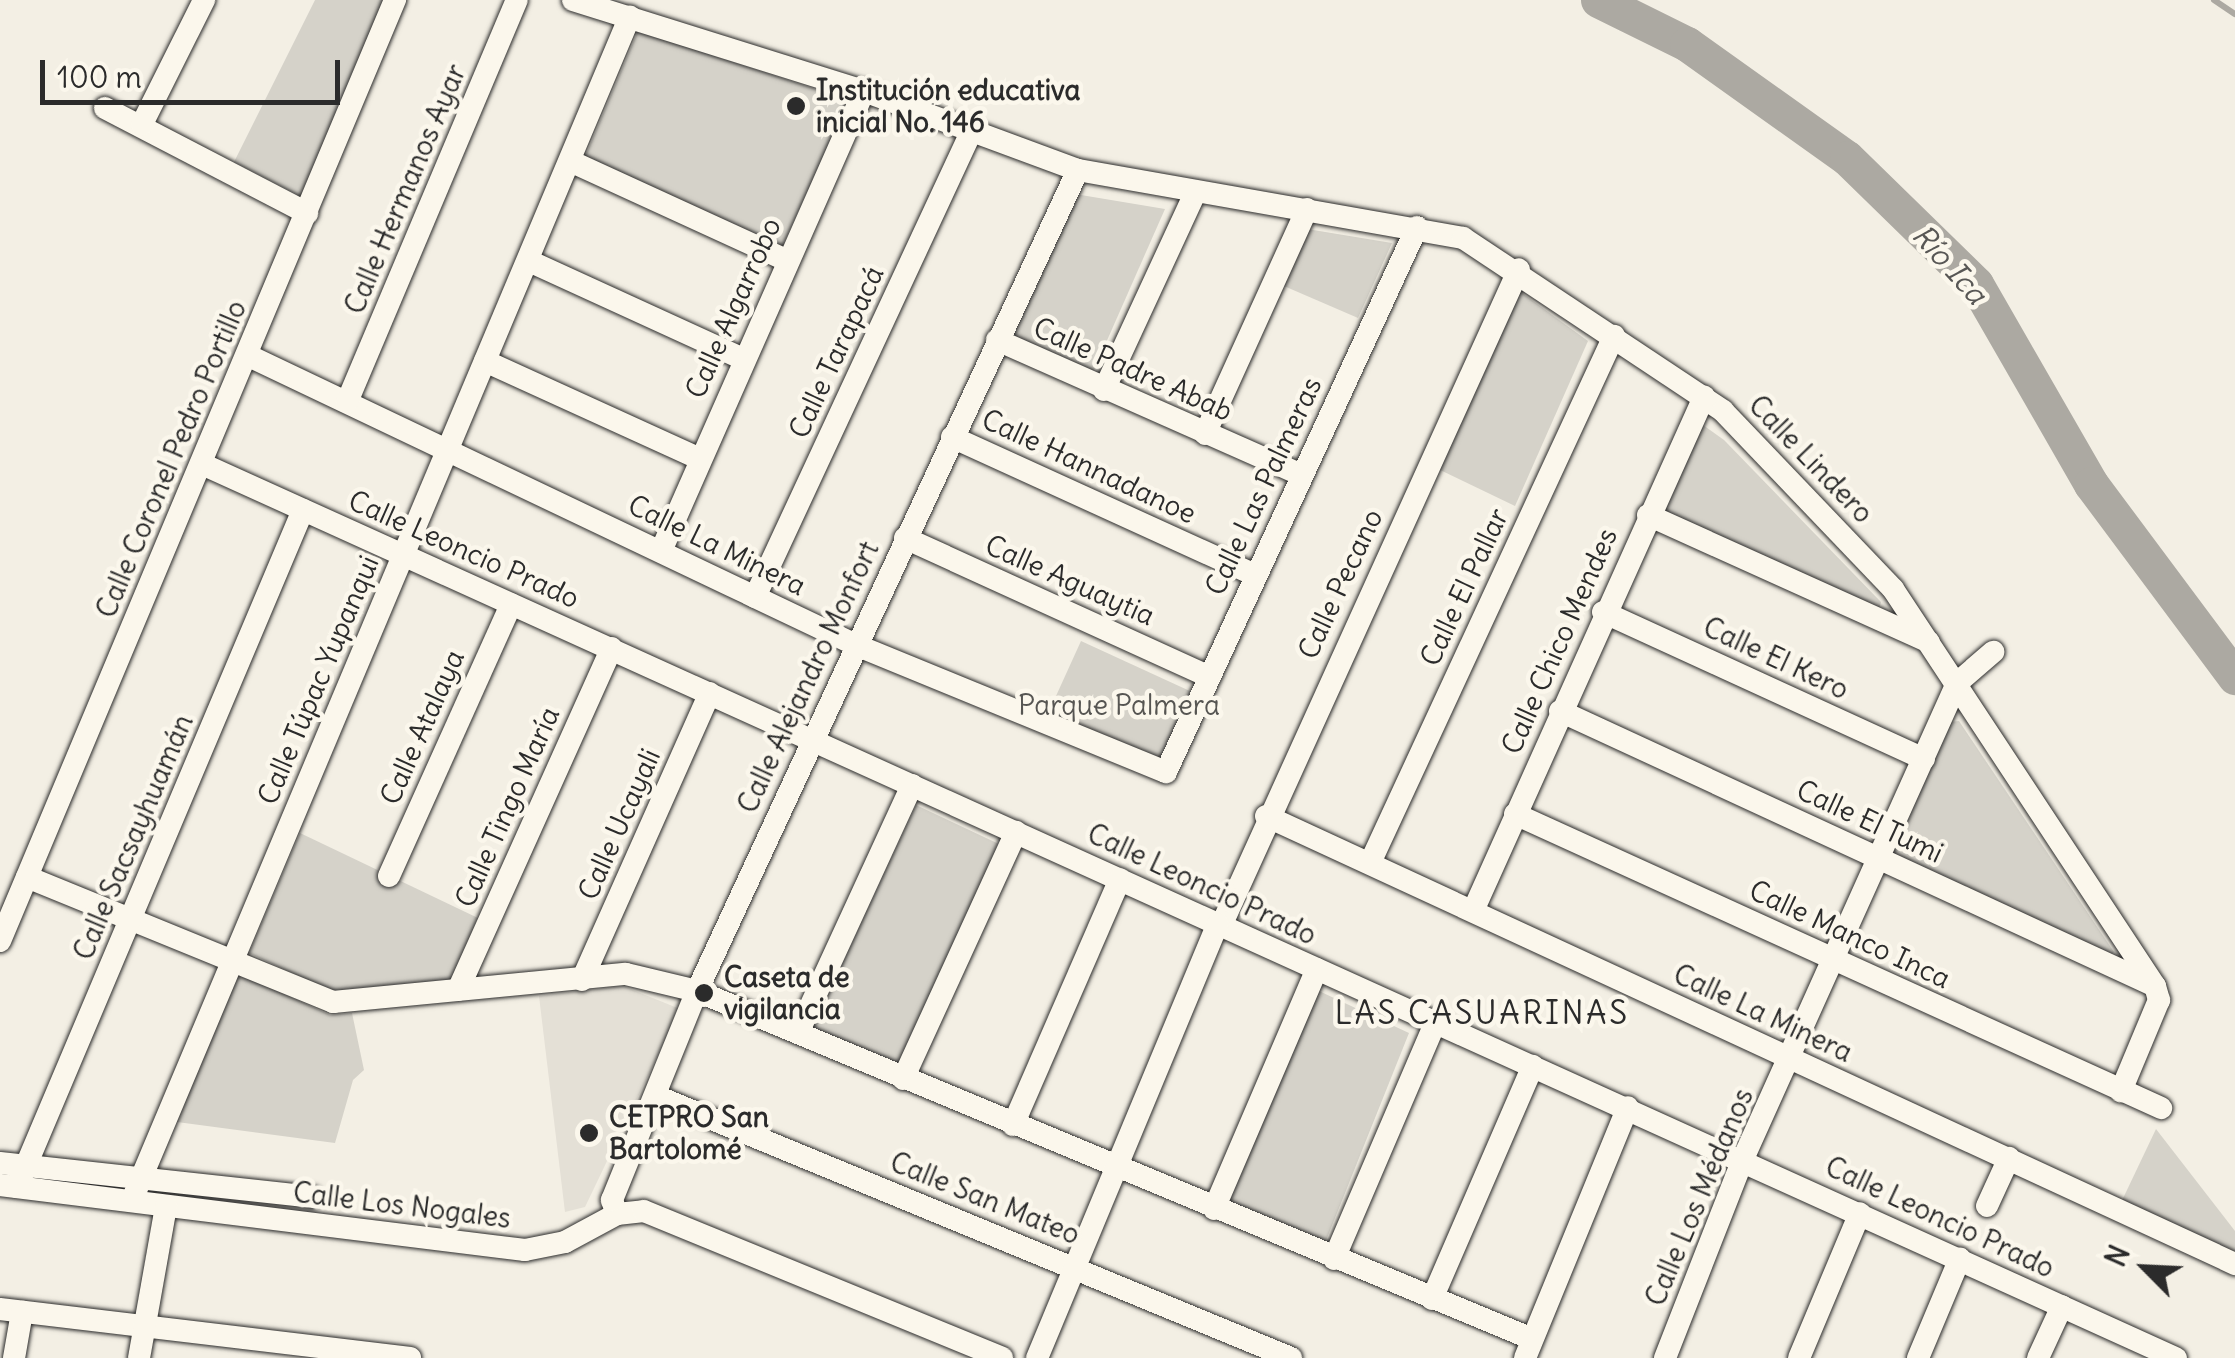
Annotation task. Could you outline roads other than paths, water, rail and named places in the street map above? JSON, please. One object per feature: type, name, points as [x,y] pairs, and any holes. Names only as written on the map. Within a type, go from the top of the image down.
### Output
[{"type":"street","points":[[142,124],[204,0]]},
{"type":"street","name":"Calle Coronel Pedro Portillo","points":[[0,941],[395,0]]},
{"type":"street","name":"Calle Hermanos Ayar","points":[[347,402],[517,0]]},
{"type":"street","name":"Calle Lindero","points":[[573,0],[864,91],[1078,170],[1418,226],[1468,240],[1519,269],[1740,424],[1892,589],[2155,986]]},
{"type":"street","name":"Calle Túpac Yupanqui","points":[[137,1190],[630,16]]},
{"type":"street","name":"Calle Algarrobo","points":[[661,551],[698,458],[864,91]]},
{"type":"street","points":[[105,108],[307,213]]},
{"type":"street","name":"Calle Tarapacá","points":[[755,597],[971,132]]},
{"type":"street","points":[[570,162],[788,261]]},
{"type":"street","name":"Calle Alejandro Monfort","points":[[617,1214],[612,1200],[697,991],[1078,170]]},
{"type":"street","points":[[1104,390],[1194,192]]},
{"type":"street","points":[[1204,434],[1308,209]]},
{"type":"street","name":"Calle Las Palmeras","points":[[1166,772],[1300,474],[1418,226]]},
{"type":"street","points":[[528,261],[742,359]]},
{"type":"street","name":"Calle Pecano","points":[[1037,1358],[1266,816],[1519,269]]},
{"type":"street","name":"Calle El Pallar","points":[[1370,863],[1614,336]]},
{"type":"street","name":"Calle Padre Abab","points":[[997,340],[1300,474]]},
{"type":"street","name":"Calle La Minera","points":[[248,356],[449,447],[856,645],[1166,772]]},
{"type":"street","points":[[485,361],[698,458]]},
{"type":"street","name":"Calle Chico Mendes","points":[[1473,912],[1603,612],[1704,397]]},
{"type":"street","name":"Calle Hannadanoe","points":[[952,437],[1255,575]]},
{"type":"street","name":"Calle Leoncio Prado","points":[[202,464],[1435,1023],[1744,1158],[2162,1355]]},
{"type":"street","name":"Calle Sacsayhuamán","points":[[14,1179],[131,918],[303,510]]},
{"type":"street","points":[[1648,515],[1932,644]]},
{"type":"street","name":"Calle Aguaytia","points":[[904,538],[1210,676]]},
{"type":"street","name":"Calle Atalaya","points":[[389,876],[511,604]]},
{"type":"street","name":"Calle El Kero","points":[[1603,612],[1924,759]]},
{"type":"street","name":"Calle Tingo María","points":[[458,990],[612,648]]},
{"type":"street","points":[[1957,683],[1993,652]]},
{"type":"street","name":"Calle Los Médanos","points":[[1665,1358],[1744,1158],[1957,683]]},
{"type":"street","name":"Calle Ucayali","points":[[582,980],[710,693]]},
{"type":"street","name":"Calle El Tumi","points":[[1560,711],[2155,986]]},
{"type":"street","points":[[798,1034],[912,785]]},
{"type":"street","name":"Calle Manco Inca","points":[[1515,814],[2161,1108]]},
{"type":"street","name":"Calle La Minera","points":[[1266,816],[2235,1264]]},
{"type":"street","points":[[903,1079],[1016,832]]},
{"type":"street","points":[[27,876],[333,1002],[626,974],[697,991],[1432,1300],[1528,1348],[1628,1107]]},
{"type":"street","points":[[1013,1125],[1120,879]]},
{"type":"street","points":[[1214,1209],[1317,969]]},
{"type":"street","points":[[2122,1091],[2159,1000],[2155,986]]},
{"type":"street","points":[[1334,1258],[1435,1023]]},
{"type":"street","points":[[1432,1300],[1532,1066]]},
{"type":"street","name":"Calle San Mateo","points":[[656,1096],[1290,1358]]},
{"type":"street","points":[[1987,1206],[2009,1158]]},
{"type":"street","name":"Calle Los Nogales","points":[[0,1163],[14,1179],[137,1190],[166,1206],[525,1250],[564,1242],[617,1214]]},
{"type":"street","points":[[137,1190],[312,1197]]},
{"type":"street","points":[[139,1358],[166,1206]]},
{"type":"street","points":[[617,1214],[644,1211],[1002,1358]]},
{"type":"street","points":[[1798,1358],[1860,1214]]},
{"type":"street","points":[[1918,1358],[1960,1258]]},
{"type":"street","points":[[2038,1358],[2062,1306]]},
{"type":"street","points":[[14,1358],[11,1310],[144,1326],[265,1350],[410,1358]]},
{"type":"waterway","name":"Río Ica","points":[[1598,0],[1687,44],[1847,158],[1976,284],[2091,484],[2235,677]]},
{"type":"waterway","points":[[2214,0],[2235,14]]},
{"type":"place","name":"Institución educativa inicial No. 146","points":[[796,106]]},
{"type":"place","name":"Caseta de vigilancia","points":[[704,993]]},
{"type":"place","name":"CETPRO San Bartolomé","points":[[589,1133]]},
{"type":"district","name":"LAS CASUARINAS","points":[[1482,1013]]},
{"type":"park label","name":"Parque Palmera","points":[[1119,705]]}]
